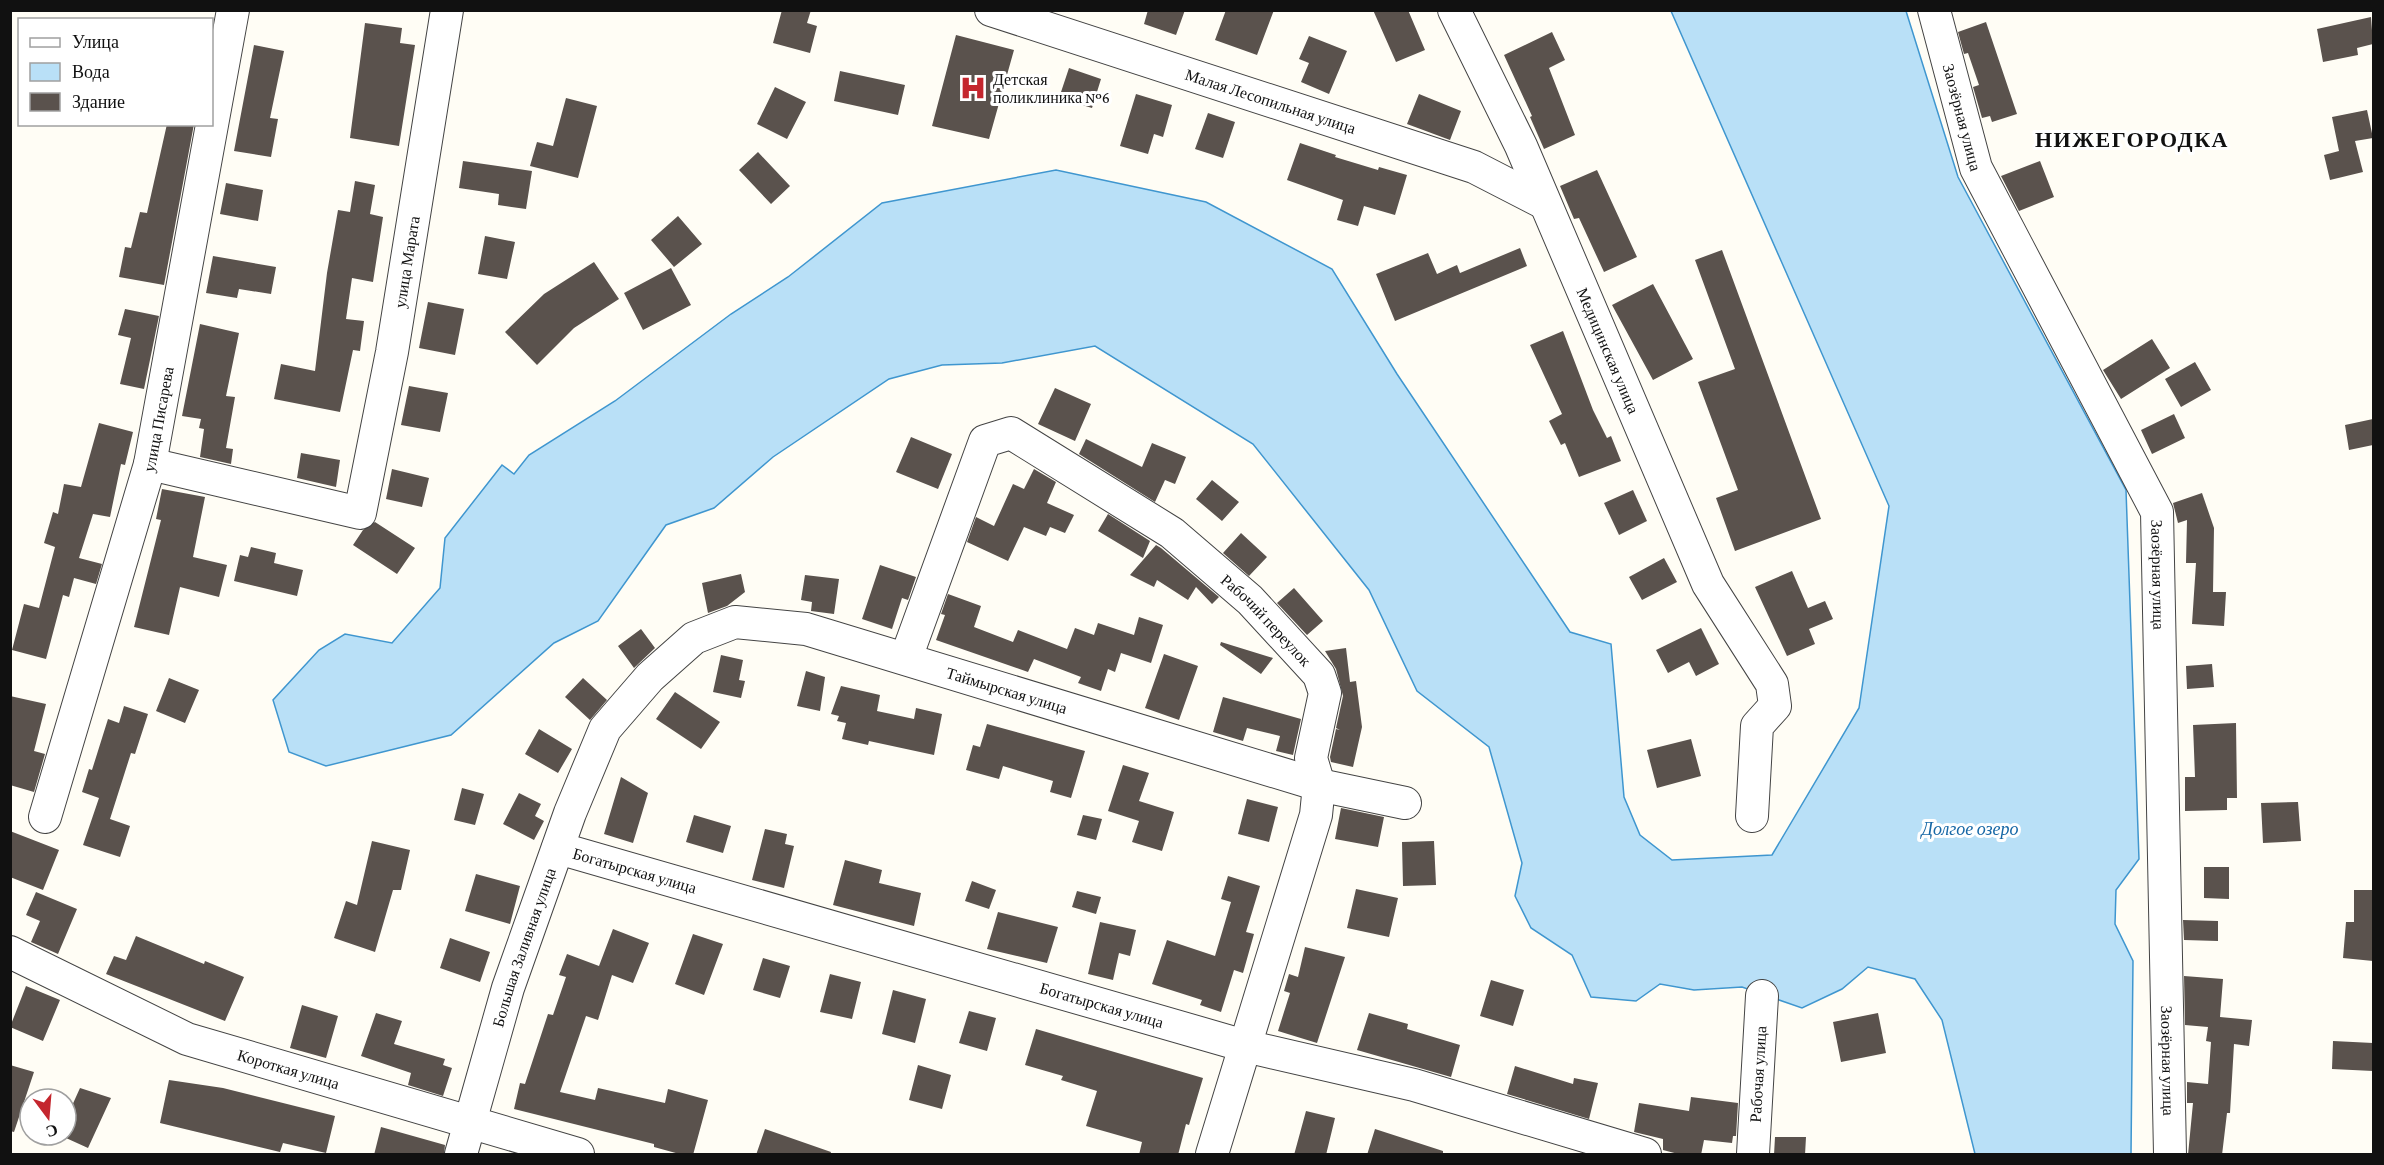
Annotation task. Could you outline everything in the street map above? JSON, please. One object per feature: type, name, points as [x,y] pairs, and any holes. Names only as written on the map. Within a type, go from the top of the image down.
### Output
[{"type":"street","name":"улица Писарева","points":[[213,119],[233,10]]},
{"type":"street","name":"улица Марата","points":[[150,464],[360,513],[392,352],[447,10]]},
{"type":"street","name":"Малая Лесопильная улица","points":[[991,10],[1474,167],[1544,202]]},
{"type":"street","name":"Медицинская улица","points":[[1454,10],[1521,146],[1708,584],[1772,684],[1775,706],[1757,726],[1752,816]]},
{"type":"street","name":"Заозёрная улица","points":[[1934,10],[1976,168],[2157,512],[2170,1155]]},
{"type":"street","name":"улица Писарева","points":[[45,817],[150,464],[212,126]]},
{"type":"street","name":"Рабочий переулок","points":[[906,658],[985,441],[1011,433],[1172,533],[1250,600],[1319,675],[1325,693],[1311,758],[1318,785],[1316,815],[1212,1155]]},
{"type":"street","name":"Таймырская улица","points":[[694,638],[735,622],[806,629],[1318,785],[1405,803]]},
{"type":"street","name":"Большая Заливная улица","points":[[461,1155],[508,988],[558,848],[605,729],[650,677],[694,638]]},
{"type":"street","name":"Богатырская улица","points":[[558,848],[1245,1046],[1414,1085],[1645,1155]]},
{"type":"street","name":"Короткая улица","points":[[10,952],[187,1039],[578,1155]]},
{"type":"street","name":"Рабочая улица","points":[[1753,1155],[1762,996]]},
{"type":"water","name":"Долгое озеро","points":[[1671,11],[1906,11],[1958,177],[2126,490],[2139,859],[2116,890],[2115,924],[2133,961],[2131,1154],[1975,1154],[1942,1020],[1915,979],[1868,967],[1842,989],[1802,1008],[1742,987],[1694,990],[1660,984],[1636,1001],[1591,997],[1572,955],[1531,928],[1515,896],[1522,863],[1489,747],[1417,691],[1369,590],[1253,444],[1095,346],[1002,363],[942,365],[889,379],[773,457],[714,508],[666,525],[598,621],[554,643],[451,735],[326,766],[289,752],[273,700],[319,650],[345,634],[392,643],[440,588],[445,538],[502,465],[514,474],[529,455],[615,401],[731,314],[788,277],[882,203],[1056,170],[1206,202],[1332,269],[1397,374],[1570,632],[1611,644],[1624,797],[1640,835],[1672,860],[1772,855],[1859,708],[1889,506]]},
{"type":"building","points":[[782,10],[811,10],[807,23],[817,26],[810,53],[773,43]]},
{"type":"building","points":[[1148,10],[1185,10],[1176,35],[1144,24]]},
{"type":"building","points":[[1226,10],[1274,10],[1257,55],[1215,40]]},
{"type":"building","points":[[1373,10],[1408,10],[1425,50],[1396,62]]},
{"type":"building","points":[[2371,17],[2373,44],[2357,48],[2358,55],[2323,62],[2317,29]]},
{"type":"building","points":[[1986,22],[2017,114],[1992,122],[1990,116],[1982,118],[1973,87],[1979,85],[1968,53],[1964,54],[1958,32]]},
{"type":"building","points":[[365,23],[402,28],[400,43],[415,45],[399,146],[350,138]]},
{"type":"building","points":[[1552,32],[1565,60],[1549,68],[1575,135],[1544,149],[1530,117],[1532,116],[1504,55]]},
{"type":"building","name":"Детская поликлиника №6","points":[[956,35],[1014,50],[989,139],[932,126]]},
{"type":"building","points":[[1309,36],[1347,51],[1329,94],[1301,82],[1309,63],[1299,59]]},
{"type":"building","points":[[254,45],[284,51],[270,118],[278,119],[271,157],[234,151]]},
{"type":"building","points":[[1069,68],[1101,79],[1092,108],[1059,98]]},
{"type":"building","points":[[840,71],[905,85],[898,115],[834,101]]},
{"type":"building","points":[[775,87],[806,102],[787,139],[757,124]]},
{"type":"building","points":[[1136,94],[1172,105],[1163,137],[1154,134],[1148,154],[1120,146]]},
{"type":"building","points":[[1419,94],[1461,111],[1450,140],[1407,124]]},
{"type":"building","points":[[566,98],[597,106],[578,178],[530,166],[537,142],[553,146]]},
{"type":"building","points":[[2367,110],[2373,138],[2355,141],[2363,172],[2330,180],[2324,155],[2339,151],[2332,117]]},
{"type":"building","points":[[1208,113],[1235,122],[1223,158],[1195,149]]},
{"type":"building","points":[[167,126],[194,126],[164,285],[119,277],[125,247],[131,248],[140,212],[147,213]]},
{"type":"building","points":[[1300,143],[1378,170],[1379,167],[1407,175],[1395,215],[1364,206],[1358,226],[1337,220],[1343,200],[1287,180]]},
{"type":"building","points":[[758,152],[790,186],[771,204],[739,170]]},
{"type":"building","points":[[463,161],[532,171],[526,209],[498,205],[499,194],[459,188]]},
{"type":"building","points":[[2040,161],[2054,197],[2019,211],[2001,176]]},
{"type":"building","points":[[1597,170],[1637,257],[1604,272],[1579,218],[1574,219],[1560,186]]},
{"type":"building","points":[[355,181],[375,185],[370,214],[383,217],[373,282],[352,278],[346,319],[364,321],[360,351],[353,350],[340,412],[274,399],[281,364],[315,371],[327,273],[338,210],[350,212]]},
{"type":"building","points":[[226,183],[263,190],[258,221],[220,214]]},
{"type":"building","points":[[678,216],[702,244],[674,267],[651,240]]},
{"type":"building","points":[[485,236],[515,242],[507,279],[478,274]]},
{"type":"building","points":[[1520,248],[1527,266],[1395,321],[1376,274],[1428,253],[1437,274],[1457,265],[1460,273]]},
{"type":"building","points":[[1722,250],[1821,519],[1735,551],[1716,498],[1738,490],[1698,382],[1735,369],[1695,260]]},
{"type":"building","points":[[213,256],[276,267],[271,294],[239,289],[237,298],[206,293]]},
{"type":"building","points":[[594,262],[619,299],[574,328],[537,365],[505,332],[544,294]]},
{"type":"building","points":[[671,268],[691,305],[643,330],[624,293]]},
{"type":"building","points":[[1653,284],[1693,359],[1653,380],[1612,305]]},
{"type":"building","points":[[428,302],[464,309],[455,355],[419,348]]},
{"type":"building","points":[[125,309],[159,316],[144,389],[120,384],[131,338],[118,335]]},
{"type":"building","points":[[200,324],[239,333],[226,396],[235,397],[226,448],[233,449],[231,464],[200,457],[204,429],[199,428],[201,419],[182,416]]},
{"type":"building","points":[[1563,331],[1593,410],[1607,438],[1611,436],[1621,461],[1579,477],[1565,443],[1561,445],[1549,421],[1562,414],[1530,345]]},
{"type":"building","points":[[2152,339],[2170,368],[2121,399],[2103,370]]},
{"type":"building","points":[[2195,362],[2211,390],[2181,407],[2165,379]]},
{"type":"building","points":[[409,386],[448,393],[440,432],[401,425]]},
{"type":"building","points":[[1055,388],[1091,404],[1075,441],[1038,424]]},
{"type":"building","points":[[2174,414],[2185,438],[2152,454],[2141,430]]},
{"type":"building","points":[[2373,419],[2373,445],[2349,450],[2345,425]]},
{"type":"building","points":[[99,423],[133,432],[125,465],[121,464],[110,517],[93,514],[79,558],[102,564],[96,584],[74,578],[69,597],[63,595],[46,659],[12,650],[24,604],[39,608],[55,547],[44,543],[53,512],[58,514],[64,484],[81,487]]},
{"type":"building","points":[[911,437],[952,454],[938,489],[896,472]]},
{"type":"building","points":[[1086,439],[1142,467],[1152,443],[1186,457],[1175,484],[1165,480],[1155,502],[1079,454]]},
{"type":"building","points":[[301,453],[340,460],[336,487],[297,478]]},
{"type":"building","points":[[392,469],[429,478],[422,507],[386,499]]},
{"type":"building","points":[[1034,469],[1056,482],[1047,503],[1074,515],[1065,533],[1050,527],[1046,536],[1024,527],[1008,561],[967,542],[976,517],[994,526],[1013,484],[1024,489]]},
{"type":"building","points":[[1212,480],[1239,502],[1222,521],[1196,499]]},
{"type":"building","points":[[162,489],[205,497],[193,557],[227,565],[219,597],[180,587],[169,635],[134,627],[161,520],[156,519]]},
{"type":"building","points":[[1633,490],[1647,521],[1619,535],[1604,503]]},
{"type":"building","points":[[2202,493],[2214,528],[2213,592],[2226,592],[2224,626],[2192,624],[2196,563],[2186,563],[2187,520],[2178,523],[2173,503]]},
{"type":"building","points":[[1108,514],[1150,541],[1143,558],[1098,531]]},
{"type":"building","points":[[375,522],[415,548],[397,574],[353,545],[363,530]]},
{"type":"building","points":[[1241,533],[1267,557],[1249,576],[1223,553]]},
{"type":"building","points":[[1156,545],[1219,597],[1212,604],[1196,587],[1188,600],[1157,580],[1154,587],[1130,575]]},
{"type":"building","points":[[251,547],[276,553],[274,563],[303,570],[297,596],[234,581],[240,555],[248,557]]},
{"type":"building","points":[[1664,558],[1677,582],[1642,600],[1629,577]]},
{"type":"building","points":[[880,565],[916,577],[908,600],[902,598],[892,629],[862,619]]},
{"type":"building","points":[[1792,571],[1808,608],[1825,601],[1833,619],[1809,629],[1815,644],[1787,656],[1755,587]]},
{"type":"building","points":[[741,574],[745,592],[727,606],[708,613],[702,583]]},
{"type":"building","points":[[805,575],[839,579],[834,614],[811,611],[812,602],[801,600]]},
{"type":"building","points":[[1294,588],[1323,621],[1307,635],[1277,603]]},
{"type":"building","points":[[948,594],[981,606],[974,627],[1013,642],[1018,630],[1067,649],[1075,628],[1094,635],[1098,623],[1134,635],[1139,617],[1163,625],[1151,663],[1121,653],[1115,672],[1108,669],[1101,691],[1078,683],[1081,677],[1034,659],[1028,672],[936,640],[945,615],[941,614]]},
{"type":"building","points":[[1701,628],[1719,664],[1696,676],[1689,662],[1668,673],[1656,650]]},
{"type":"building","points":[[641,629],[655,648],[634,668],[618,646]]},
{"type":"building","points":[[1221,642],[1273,658],[1261,674],[1220,645]]},
{"type":"building","points":[[1346,648],[1350,682],[1356,681],[1362,727],[1353,767],[1331,762],[1330,757],[1336,729],[1340,730],[1336,728],[1343,696],[1336,669],[1325,651]]},
{"type":"building","points":[[1164,654],[1198,666],[1179,720],[1145,708]]},
{"type":"building","points":[[721,655],[743,660],[739,680],[745,681],[741,698],[713,692]]},
{"type":"building","points":[[2212,664],[2214,687],[2187,689],[2186,666]]},
{"type":"building","points":[[806,671],[825,677],[820,711],[797,706]]},
{"type":"building","points":[[169,678],[199,690],[185,723],[156,711]]},
{"type":"building","points":[[583,678],[607,700],[590,720],[565,697]]},
{"type":"building","points":[[841,686],[880,695],[877,711],[914,719],[916,708],[942,714],[934,755],[869,741],[868,745],[842,739],[846,723],[837,721],[839,716],[831,714]]},
{"type":"building","points":[[675,692],[720,722],[701,749],[656,719]]},
{"type":"building","points":[[10,696],[46,704],[34,751],[45,754],[34,792],[10,785]]},
{"type":"building","points":[[1223,697],[1301,719],[1293,755],[1276,751],[1280,736],[1247,728],[1243,741],[1213,732]]},
{"type":"building","points":[[124,706],[148,714],[135,754],[131,753],[110,819],[130,826],[120,857],[83,845],[99,798],[82,792],[89,769],[92,770],[108,719],[119,723]]},
{"type":"building","points":[[2236,723],[2237,798],[2227,798],[2227,810],[2185,811],[2185,777],[2195,777],[2193,725]]},
{"type":"building","points":[[987,724],[1085,751],[1071,798],[1050,792],[1053,781],[1003,766],[999,779],[966,770],[973,745],[980,747]]},
{"type":"building","points":[[539,729],[572,749],[558,773],[525,754]]},
{"type":"building","points":[[1691,739],[1701,776],[1657,788],[1647,750]]},
{"type":"building","points":[[1123,765],[1149,773],[1139,801],[1174,812],[1162,851],[1132,842],[1139,821],[1108,811]]},
{"type":"building","points":[[621,777],[648,793],[633,843],[604,834]]},
{"type":"building","points":[[462,788],[484,794],[475,825],[454,820]]},
{"type":"building","points":[[519,793],[541,804],[535,816],[544,821],[534,840],[503,824]]},
{"type":"building","points":[[1247,799],[1278,807],[1269,842],[1238,834]]},
{"type":"building","points":[[2298,802],[2301,841],[2263,843],[2261,803]]},
{"type":"building","points":[[1341,808],[1384,817],[1378,847],[1335,839]]},
{"type":"building","points":[[694,815],[731,826],[723,853],[686,842]]},
{"type":"building","points":[[1083,815],[1102,819],[1096,840],[1077,835]]},
{"type":"building","points":[[765,829],[787,834],[785,844],[794,846],[784,888],[752,880]]},
{"type":"building","points":[[10,831],[59,850],[43,890],[10,877]]},
{"type":"building","points":[[372,841],[410,850],[401,890],[393,890],[375,952],[334,938],[346,901],[357,905]]},
{"type":"building","points":[[1434,841],[1436,885],[1403,886],[1402,842]]},
{"type":"building","points":[[845,860],[882,870],[879,883],[921,893],[914,926],[833,905]]},
{"type":"building","points":[[2204,867],[2229,867],[2229,899],[2204,898]]},
{"type":"building","points":[[476,874],[520,886],[510,924],[465,911]]},
{"type":"building","points":[[1228,876],[1260,886],[1246,932],[1254,934],[1243,973],[1234,970],[1221,1012],[1200,1005],[1202,1000],[1152,984],[1167,940],[1215,956],[1231,902],[1221,899]]},
{"type":"building","points":[[972,881],[996,890],[989,909],[965,901]]},
{"type":"building","points":[[1356,889],[1398,898],[1389,937],[1347,928]]},
{"type":"building","points":[[2354,890],[2373,890],[2373,961],[2343,958],[2346,922],[2354,922]]},
{"type":"building","points":[[1077,891],[1101,897],[1096,914],[1072,907]]},
{"type":"building","points":[[36,892],[77,909],[58,954],[31,942],[40,921],[26,915]]},
{"type":"building","points":[[998,912],[1058,927],[1047,963],[987,949]]},
{"type":"building","points":[[2183,920],[2218,921],[2218,941],[2184,940]]},
{"type":"building","points":[[1100,922],[1136,930],[1130,956],[1119,953],[1113,980],[1088,974]]},
{"type":"building","points":[[613,929],[649,943],[633,983],[612,975],[598,1020],[586,1016],[560,1092],[595,1100],[598,1088],[665,1103],[668,1089],[708,1100],[693,1155],[683,1155],[654,1147],[654,1144],[514,1109],[520,1083],[525,1084],[548,1014],[553,1015],[566,977],[559,975],[567,954],[599,966]]},
{"type":"building","points":[[693,934],[723,944],[704,995],[675,984]]},
{"type":"building","points":[[136,936],[204,964],[205,961],[244,977],[225,1021],[106,974],[114,956],[126,960]]},
{"type":"building","points":[[450,938],[490,952],[480,982],[440,968]]},
{"type":"building","points":[[1305,947],[1345,957],[1317,1043],[1278,1031],[1290,993],[1284,991],[1289,974],[1298,977]]},
{"type":"building","points":[[763,958],[790,966],[780,998],[753,990]]},
{"type":"building","points":[[830,974],[861,982],[852,1019],[820,1012]]},
{"type":"building","points":[[2184,976],[2223,979],[2220,1017],[2252,1020],[2249,1046],[2234,1044],[2230,1113],[2227,1113],[2222,1155],[2188,1155],[2193,1103],[2187,1103],[2187,1082],[2208,1084],[2211,1042],[2206,1041],[2208,1027],[2185,1025]]},
{"type":"building","points":[[1491,980],[1524,990],[1513,1026],[1480,1016]]},
{"type":"building","points":[[26,986],[60,1000],[43,1041],[10,1027]]},
{"type":"building","points":[[893,990],[926,999],[915,1043],[882,1034]]},
{"type":"building","points":[[302,1005],[338,1016],[326,1058],[290,1048]]},
{"type":"building","points":[[969,1011],[996,1018],[987,1051],[959,1043]]},
{"type":"building","points":[[376,1013],[402,1021],[394,1044],[445,1059],[443,1065],[452,1068],[443,1096],[408,1085],[411,1073],[361,1056]]},
{"type":"building","points":[[1369,1013],[1408,1024],[1407,1029],[1460,1045],[1451,1077],[1357,1050]]},
{"type":"building","points":[[1878,1013],[1886,1053],[1841,1062],[1833,1022]]},
{"type":"building","points":[[1036,1029],[1203,1078],[1189,1125],[1186,1124],[1178,1155],[1139,1155],[1142,1142],[1086,1126],[1097,1091],[1061,1080],[1063,1076],[1025,1065]]},
{"type":"building","points":[[2333,1041],[2373,1043],[2373,1071],[2332,1069]]},
{"type":"building","points":[[10,1065],[34,1072],[29,1087],[18,1087],[18,1120],[14,1132],[10,1131]]},
{"type":"building","points":[[918,1065],[951,1075],[942,1109],[909,1100]]},
{"type":"building","points":[[1515,1066],[1573,1084],[1574,1078],[1598,1083],[1589,1119],[1507,1094]]},
{"type":"building","points":[[169,1080],[223,1088],[335,1116],[326,1153],[283,1143],[280,1152],[160,1123]]},
{"type":"building","points":[[80,1088],[111,1098],[88,1148],[78,1143],[78,1092]]},
{"type":"building","points":[[1691,1097],[1738,1103],[1736,1136],[1733,1136],[1732,1143],[1704,1140],[1701,1155],[1682,1155],[1663,1150],[1663,1139],[1634,1132],[1639,1103],[1689,1111]]},
{"type":"building","points":[[1306,1111],[1335,1118],[1326,1155],[1294,1155]]},
{"type":"building","points":[[381,1127],[445,1145],[444,1155],[374,1155]]},
{"type":"building","points":[[765,1129],[831,1152],[830,1155],[756,1155]]},
{"type":"building","points":[[1375,1129],[1443,1151],[1443,1155],[1367,1155]]},
{"type":"building","points":[[1775,1137],[1806,1137],[1805,1155],[1774,1155]]},
{"type":"place","name":"Детская поликлиника №6","points":[[973,88]]},
{"type":"district","name":"НИЖЕГОРОДКА","points":[[2132,139]]}]
